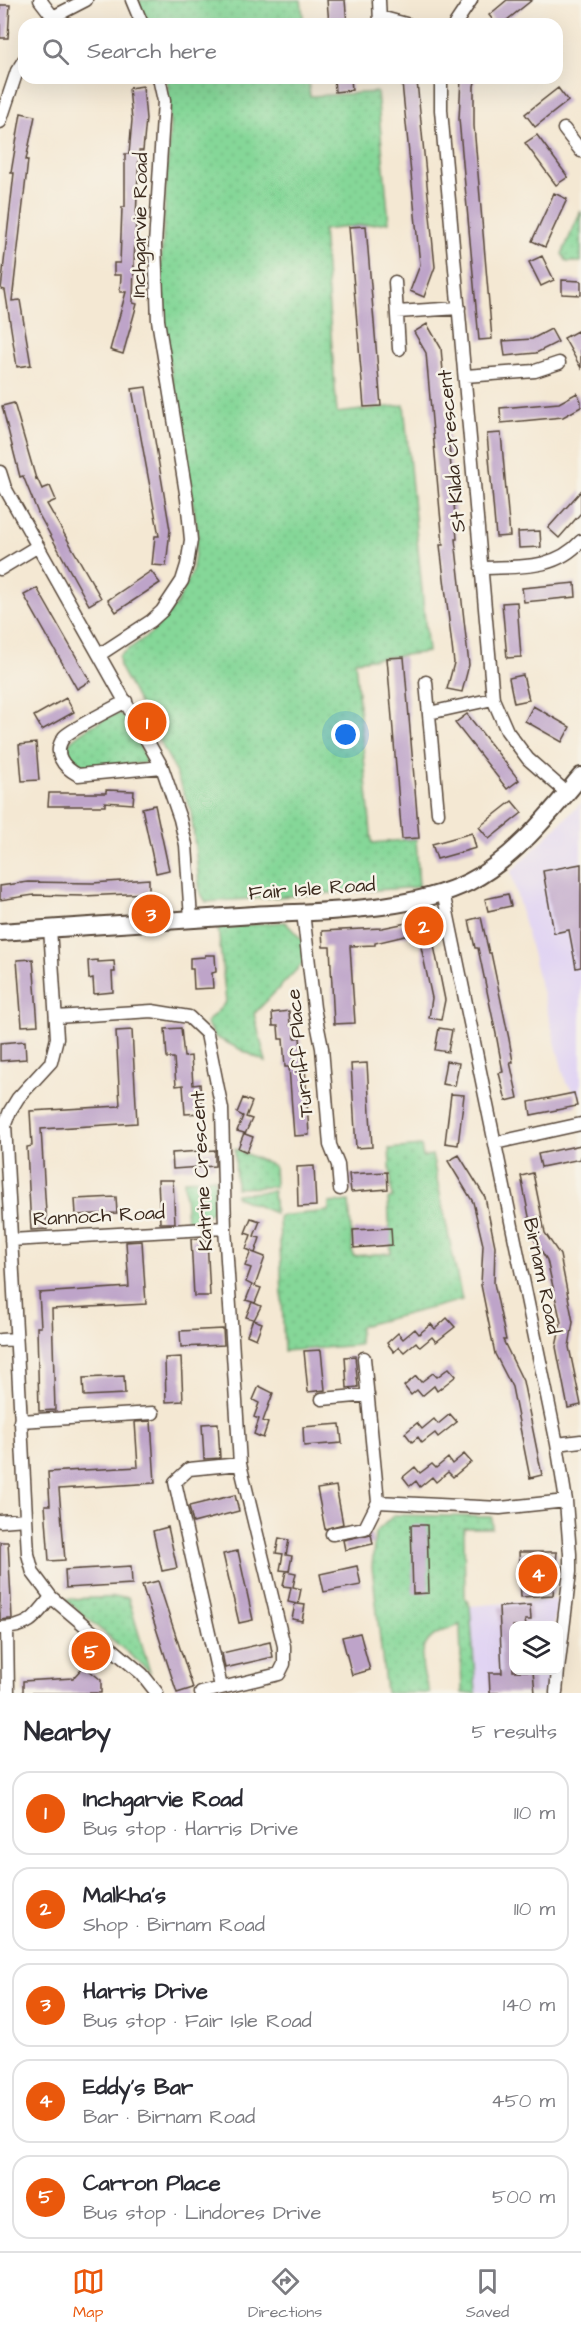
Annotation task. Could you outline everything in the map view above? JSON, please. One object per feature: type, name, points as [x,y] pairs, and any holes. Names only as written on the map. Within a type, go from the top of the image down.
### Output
[{"type":"street","points":[[40,0],[50,18]]},
{"type":"street","points":[[54,18],[86,0]]},
{"type":"street","points":[[132,0],[140,18]]},
{"type":"street","points":[[379,0],[380,18]]},
{"type":"street","points":[[459,18],[471,0]]},
{"type":"street","points":[[0,122],[18,69]]},
{"type":"street","name":"Inchgarvie Road","points":[[99,655],[152,621],[162,611],[182,581],[188,565],[191,540],[188,499],[158,320],[155,245],[164,101],[160,84]]},
{"type":"street","name":"St Kilda Crescent","points":[[441,84],[441,110],[493,699],[507,731],[528,759],[567,793]]},
{"type":"street","points":[[564,129],[581,151]]},
{"type":"street","points":[[395,282],[399,349]]},
{"type":"street","points":[[397,312],[459,308]]},
{"type":"street","points":[[465,375],[535,371],[559,363]]},
{"type":"street","points":[[0,472],[5,488],[162,767],[180,819],[186,845],[191,919]]},
{"type":"street","points":[[481,568],[540,565],[557,561],[573,551],[581,541]]},
{"type":"street","points":[[0,569],[38,546]]},
{"type":"street","points":[[426,682],[438,813]]},
{"type":"street","points":[[429,713],[493,699]]},
{"type":"street","points":[[126,701],[65,736],[59,746],[59,758],[68,770],[78,775],[162,767]]},
{"type":"street","name":"Fair Isle Road","points":[[0,932],[404,903],[469,882],[491,868],[515,848],[581,776]]},
{"type":"street","name":"Birnam Road","points":[[443,892],[557,1444],[566,1501],[570,1572],[563,1629]]},
{"type":"street","name":"Turriff Place","points":[[303,912],[314,1008],[322,1048],[330,1145],[338,1166],[340,1189]]},
{"type":"street","points":[[50,928],[57,1038],[51,1062],[18,1098],[10,1111],[5,1124],[3,1157],[11,1240],[28,1554],[33,1572],[51,1597],[142,1674],[157,1693]]},
{"type":"street","name":"Katrine Crescent","points":[[56,1017],[152,1011],[189,1017],[207,1034],[222,1109],[225,1228],[240,1464],[284,1646],[284,1664],[279,1674],[201,1693]]},
{"type":"street","points":[[495,1143],[581,1124]]},
{"type":"street","name":"Rannoch Road","points":[[11,1240],[225,1228]]},
{"type":"street","points":[[0,1340],[16,1339]]},
{"type":"street","points":[[332,1534],[365,1528],[378,1502],[364,1358]]},
{"type":"street","points":[[322,1399],[368,1395]]},
{"type":"street","points":[[20,1421],[153,1413]]},
{"type":"street","points":[[557,1444],[581,1442]]},
{"type":"street","points":[[221,1687],[175,1482],[189,1469],[240,1464]]},
{"type":"street","points":[[378,1502],[500,1508],[566,1501]]},
{"type":"street","points":[[0,1521],[26,1519]]},
{"type":"street","points":[[8,1693],[3,1628],[27,1623],[35,1618],[51,1597]]},
{"type":"street","name":"Birnam Road","points":[[556,1693],[558,1675]]},
{"type":"shaded area","points":[[581,803],[581,1098],[566,1083],[511,872]]},
{"type":"shaded area","points":[[557,1599],[554,1621],[509,1621],[509,1675],[549,1675],[547,1693],[476,1693],[470,1606]]},
{"type":"green space","points":[[140,0],[301,0],[303,18],[143,18],[139,7]]},
{"type":"green space","points":[[167,84],[309,84],[310,96],[377,92],[389,222],[323,230],[337,413],[404,405],[428,652],[355,661],[372,843],[416,839],[419,887],[206,902],[200,892],[191,811],[172,764],[120,668],[119,656],[151,633],[177,604],[192,572],[198,534],[161,312],[161,265],[170,125]]},
{"type":"green space","points":[[581,211],[581,262],[567,262],[562,254]]},
{"type":"green space","points":[[117,713],[124,716],[145,756],[145,763],[81,768],[70,763],[65,750],[75,737]]},
{"type":"green space","points":[[285,922],[304,942],[306,960],[254,1014],[266,1062],[215,1037],[206,1023],[226,1002],[218,927]]},
{"type":"green space","points":[[421,1146],[423,1157],[432,1155],[462,1300],[360,1326],[359,1345],[284,1351],[279,1216],[329,1211],[329,1203],[349,1201],[353,1256],[391,1253],[388,1199],[392,1198],[389,1149]]},
{"type":"green space","points":[[235,1149],[274,1166],[275,1187],[236,1188]]},
{"type":"green space","points":[[215,1178],[213,1210],[201,1220],[187,1222],[184,1180]]},
{"type":"green space","points":[[273,1191],[275,1213],[236,1197],[236,1194]]},
{"type":"green space","points":[[394,1515],[492,1517],[492,1528],[464,1528],[465,1598],[470,1606],[476,1693],[462,1693],[460,1625],[437,1634],[426,1646],[422,1661],[430,1693],[386,1693],[372,1567],[375,1533]]},
{"type":"green space","points":[[128,1597],[150,1672],[65,1599]]},
{"type":"building","points":[[327,0],[345,0],[346,18],[328,18]]},
{"type":"building","points":[[507,0],[532,0],[510,18],[491,18],[489,15]]},
{"type":"building","points":[[0,5],[10,5],[8,38],[0,38]]},
{"type":"building","points":[[334,84],[352,84],[352,90],[335,92]]},
{"type":"building","points":[[402,84],[417,84],[435,267],[424,297],[410,291],[420,265]]},
{"type":"building","points":[[461,84],[474,84],[474,126],[492,339],[479,340],[459,119]]},
{"type":"building","points":[[143,86],[146,119],[143,151],[139,151],[134,264],[133,303],[137,304],[123,354],[110,350],[126,292],[120,292],[121,275],[114,275],[114,263],[120,263],[122,207],[125,207],[125,154],[129,154],[132,120],[129,88]]},
{"type":"building","points":[[558,88],[568,101],[535,127],[525,114]]},
{"type":"building","points":[[21,113],[35,116],[26,160],[28,160],[12,301],[20,300],[31,365],[17,367],[5,290],[1,289],[14,173],[11,173]]},
{"type":"building","points":[[537,135],[568,177],[556,185],[525,143]]},
{"type":"building","points":[[554,193],[567,199],[545,247],[532,241]]},
{"type":"building","points":[[366,226],[381,406],[364,407],[349,227]]},
{"type":"building","points":[[542,256],[554,280],[541,286],[529,262]]},
{"type":"building","points":[[562,280],[581,281],[581,295],[562,294]]},
{"type":"building","points":[[427,324],[441,348],[457,539],[455,539],[469,665],[462,692],[447,689],[454,663],[440,545],[443,545],[426,353],[414,332]]},
{"type":"building","points":[[551,329],[558,342],[536,353],[505,356],[503,341],[532,339]]},
{"type":"building","points":[[577,331],[581,338],[581,368],[564,338]]},
{"type":"building","points":[[146,387],[170,530],[166,566],[152,565],[155,536],[159,536],[132,389]]},
{"type":"building","points":[[577,393],[581,407],[563,417],[501,423],[500,408],[559,403]]},
{"type":"building","points":[[14,403],[36,479],[42,489],[50,486],[56,500],[47,504],[101,598],[89,605],[38,513],[23,476],[20,477],[2,406]]},
{"type":"building","points":[[501,433],[510,536],[496,537],[487,434]]},
{"type":"building","points":[[581,491],[581,513],[559,538],[548,528]]},
{"type":"building","points":[[540,531],[541,547],[519,548],[518,532]]},
{"type":"building","points":[[151,571],[160,583],[116,612],[108,600]]},
{"type":"building","points":[[575,583],[576,597],[524,602],[522,588]]},
{"type":"building","points":[[37,588],[90,681],[77,689],[24,595]]},
{"type":"building","points":[[517,602],[521,657],[507,658],[502,603]]},
{"type":"building","points":[[404,657],[419,838],[402,839],[387,658]]},
{"type":"building","points":[[523,675],[529,700],[514,703],[509,678]]},
{"type":"building","points":[[66,698],[74,712],[42,730],[34,716]]},
{"type":"building","points":[[533,706],[570,727],[562,742],[525,721]]},
{"type":"building","points":[[467,714],[519,780],[507,789],[455,723]]},
{"type":"building","points":[[36,743],[39,780],[22,781],[19,745]]},
{"type":"building","points":[[106,790],[134,791],[133,804],[105,802],[105,806],[48,806],[49,793],[106,793]]},
{"type":"building","points":[[512,801],[522,813],[489,839],[479,827]]},
{"type":"building","points":[[155,805],[169,870],[156,873],[142,808]]},
{"type":"building","points":[[472,833],[476,848],[437,859],[432,844]]},
{"type":"building","points":[[581,864],[581,967],[576,968],[569,930],[554,933],[543,871]]},
{"type":"building","points":[[149,879],[149,893],[83,896],[34,895],[0,900],[0,886],[28,882],[93,883]]},
{"type":"building","points":[[508,894],[511,906],[488,911],[485,899]]},
{"type":"building","points":[[481,917],[509,1039],[513,1062],[510,1062],[518,1098],[506,1101],[499,1073],[503,1072],[496,1034],[478,948],[475,948],[469,920]]},
{"type":"building","points":[[426,919],[432,923],[433,930],[431,931],[445,1000],[441,1020],[429,1018],[432,998],[418,933],[375,943],[375,945],[350,946],[355,1023],[334,1024],[330,947],[323,947],[322,931],[382,928]]},
{"type":"building","points":[[205,955],[215,955],[216,972],[212,973],[213,988],[194,989],[190,958],[205,957]]},
{"type":"building","points":[[33,959],[38,1025],[22,1026],[17,960]]},
{"type":"building","points":[[98,960],[98,962],[114,961],[113,992],[94,994],[93,978],[89,979],[88,961]]},
{"type":"building","points":[[289,1011],[290,1025],[294,1025],[295,1038],[300,1037],[302,1066],[305,1066],[309,1135],[294,1136],[289,1067],[285,1067],[283,1039],[279,1039],[278,1026],[273,1026],[272,1013]]},
{"type":"building","points":[[181,1028],[184,1057],[191,1056],[193,1085],[200,1084],[202,1113],[185,1114],[183,1085],[176,1086],[174,1058],[167,1058],[165,1029]]},
{"type":"building","points":[[439,1028],[452,1030],[448,1052],[435,1050]]},
{"type":"building","points":[[132,1030],[137,1123],[41,1129],[47,1229],[31,1230],[27,1147],[32,1146],[30,1111],[120,1106],[116,1031]]},
{"type":"building","points":[[25,1041],[26,1059],[0,1061],[0,1043]]},
{"type":"building","points":[[446,1061],[459,1063],[455,1086],[442,1084]]},
{"type":"building","points":[[367,1063],[372,1147],[356,1148],[351,1064]]},
{"type":"building","points":[[574,1093],[577,1106],[531,1115],[529,1102]]},
{"type":"building","points":[[451,1094],[464,1095],[458,1145],[445,1143]]},
{"type":"building","points":[[243,1098],[252,1102],[246,1117],[252,1119],[245,1134],[253,1137],[247,1152],[238,1148],[244,1133],[237,1131],[243,1116],[237,1113]]},
{"type":"building","points":[[581,1145],[581,1159],[541,1167],[538,1154]]},
{"type":"building","points":[[215,1150],[215,1166],[173,1169],[172,1153]]},
{"type":"building","points":[[459,1155],[485,1197],[495,1246],[494,1283],[506,1340],[503,1340],[523,1381],[542,1475],[530,1478],[512,1387],[495,1354],[481,1285],[483,1245],[473,1202],[448,1161]]},
{"type":"building","points":[[314,1166],[316,1206],[298,1207],[297,1167]]},
{"type":"building","points":[[387,1172],[388,1189],[351,1192],[349,1174]]},
{"type":"building","points":[[533,1173],[545,1233],[560,1255],[573,1322],[569,1347],[581,1405],[568,1408],[556,1347],[561,1323],[547,1260],[533,1237],[521,1176]]},
{"type":"building","points":[[158,1180],[173,1180],[175,1223],[160,1223]]},
{"type":"building","points":[[116,1197],[117,1213],[76,1215],[75,1199]]},
{"type":"building","points":[[251,1218],[260,1221],[254,1236],[260,1238],[255,1253],[252,1252],[265,1257],[255,1286],[261,1288],[255,1303],[246,1300],[252,1285],[246,1282],[251,1268],[245,1266],[251,1251],[246,1249],[251,1235],[245,1233]]},
{"type":"building","points":[[391,1228],[392,1245],[354,1248],[353,1230]]},
{"type":"building","points":[[207,1238],[210,1296],[194,1296],[191,1239]]},
{"type":"building","points":[[142,1241],[146,1304],[52,1309],[55,1410],[39,1411],[37,1327],[41,1327],[39,1293],[129,1287],[126,1242]]},
{"type":"building","points":[[252,1302],[261,1306],[254,1320],[262,1323],[256,1339],[247,1335],[253,1319],[246,1317]]},
{"type":"building","points":[[447,1318],[455,1327],[436,1342],[432,1337],[420,1347],[416,1342],[404,1352],[399,1347],[394,1352],[387,1343],[398,1333],[403,1339],[415,1329],[419,1334],[431,1324],[435,1329]]},
{"type":"building","points":[[223,1329],[224,1345],[181,1347],[180,1331]]},
{"type":"building","points":[[321,1350],[325,1390],[308,1392],[304,1351]]},
{"type":"building","points":[[355,1356],[358,1387],[347,1388],[345,1357]]},
{"type":"building","points":[[181,1357],[183,1401],[166,1402],[165,1358]]},
{"type":"building","points":[[449,1368],[456,1376],[437,1391],[434,1386],[422,1396],[417,1390],[411,1395],[404,1386],[416,1376],[421,1382],[433,1373],[437,1377]]},
{"type":"building","points":[[124,1376],[125,1394],[84,1396],[83,1378]]},
{"type":"building","points":[[259,1386],[273,1393],[263,1421],[268,1423],[263,1438],[254,1434],[259,1419],[254,1417],[259,1403],[253,1400]]},
{"type":"building","points":[[450,1414],[457,1422],[438,1437],[435,1433],[422,1443],[418,1437],[412,1442],[405,1433],[417,1423],[422,1429],[434,1419],[438,1424]]},
{"type":"building","points":[[151,1421],[155,1483],[59,1489],[65,1560],[49,1561],[45,1505],[50,1505],[48,1472],[138,1467],[135,1422]]},
{"type":"building","points":[[218,1423],[220,1458],[204,1459],[202,1424]]},
{"type":"building","points":[[340,1424],[342,1443],[304,1446],[303,1427]]},
{"type":"building","points":[[464,1454],[471,1462],[453,1477],[448,1472],[436,1482],[432,1477],[420,1487],[416,1481],[410,1486],[403,1477],[415,1467],[420,1473],[432,1464],[436,1468],[448,1458],[452,1464]]},
{"type":"building","points":[[336,1486],[343,1524],[325,1529],[317,1489]]},
{"type":"building","points":[[235,1495],[239,1511],[193,1523],[189,1506]]},
{"type":"building","points":[[411,1525],[427,1525],[429,1593],[413,1594]]},
{"type":"building","points":[[168,1527],[177,1568],[162,1571],[153,1531]]},
{"type":"building","points":[[371,1534],[373,1544],[345,1550],[343,1540]]},
{"type":"building","points":[[279,1538],[289,1540],[286,1555],[292,1556],[289,1571],[280,1570],[283,1554],[276,1553]]},
{"type":"building","points":[[0,1542],[8,1542],[12,1619],[0,1620]]},
{"type":"building","points":[[238,1551],[253,1620],[239,1623],[223,1554]]},
{"type":"building","points":[[519,1552],[557,1552],[553,1595],[521,1597]]},
{"type":"building","points":[[131,1566],[132,1584],[66,1588],[65,1570]]},
{"type":"building","points":[[357,1566],[361,1585],[324,1592],[320,1574]]},
{"type":"building","points":[[286,1571],[296,1573],[293,1587],[301,1589],[298,1604],[305,1605],[302,1621],[292,1619],[295,1604],[297,1604],[288,1602],[291,1587],[283,1586]]},
{"type":"building","points":[[158,1581],[193,1688],[177,1693],[142,1585]]},
{"type":"building","points":[[530,1605],[531,1620],[509,1621],[509,1675],[533,1675],[535,1693],[490,1693],[489,1673],[502,1673],[499,1607]]},
{"type":"building","points":[[360,1633],[370,1670],[352,1675],[342,1637]]},
{"type":"building","points":[[270,1642],[273,1657],[225,1668],[222,1653]]},
{"type":"building","points":[[84,1666],[101,1680],[101,1693],[23,1693],[23,1681],[73,1678]]},
{"type":"place","name":"Inchgarvie Road","points":[[147,722]]},
{"type":"place","name":"Harris Drive","points":[[151,914]]},
{"type":"place","name":"Malkha's","points":[[424,926]]},
{"type":"place","name":"Eddy's Bar","points":[[538,1574]]},
{"type":"place","name":"Carron Place","points":[[91,1651]]}]
